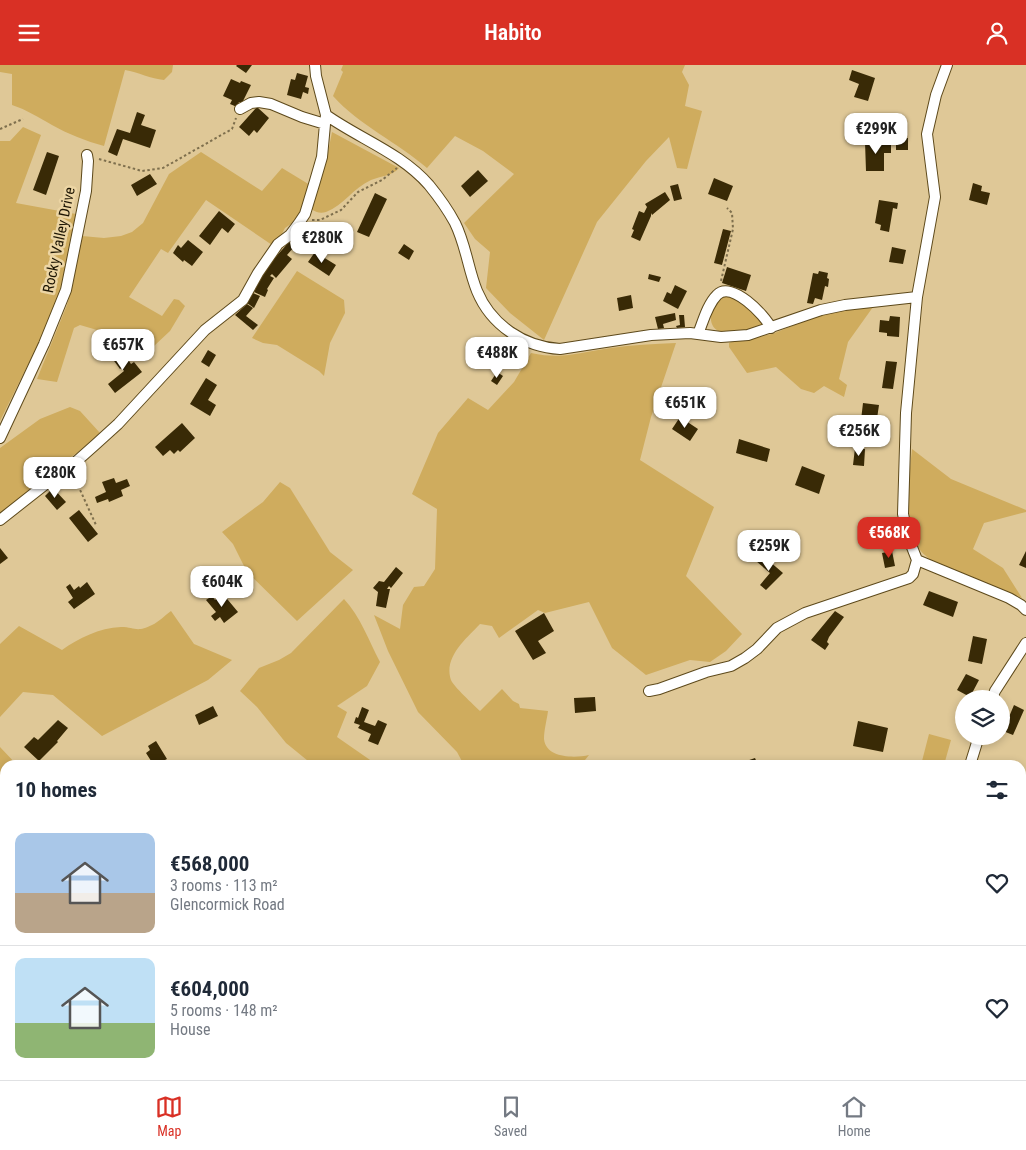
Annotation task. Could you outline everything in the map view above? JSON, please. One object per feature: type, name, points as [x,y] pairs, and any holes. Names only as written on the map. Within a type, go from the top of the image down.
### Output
[{"type":"street","points":[[0,519],[69,468],[96,444],[164,375],[198,337],[243,300],[258,273],[278,245],[290,235],[302,219],[322,157],[325,120],[315,65]]},
{"type":"street","points":[[649,691],[684,681],[706,672],[731,666],[746,658],[777,628],[797,617],[909,578],[913,574],[917,560],[902,514],[906,413],[917,297],[935,197],[927,134],[936,95],[948,65]]},
{"type":"street","points":[[240,109],[251,103],[259,102],[271,104],[302,117],[325,120],[401,160],[428,184],[451,216],[462,241],[477,290],[485,307],[498,323],[514,335],[531,344],[560,349],[650,335],[698,334],[721,337],[748,335],[821,310],[853,304],[917,297]]},
{"type":"street","name":"Rocky Valley Drive","points":[[0,438],[44,344],[66,290],[86,191],[87,155]]},
{"type":"street","points":[[698,334],[709,307],[722,291],[727,291],[749,302],[769,323],[771,328]]},
{"type":"street","points":[[917,560],[1008,598],[1026,610]]},
{"type":"street","points":[[996,690],[1026,643]]},
{"type":"street","points":[[972,760],[976,745]]},
{"type":"path","points":[[87,155],[142,171],[163,168],[232,129],[240,109]]},
{"type":"path","points":[[0,129],[23,119]]},
{"type":"path","points":[[302,219],[320,220],[341,211],[358,193],[394,172],[401,160]]},
{"type":"path","points":[[722,291],[720,286],[733,229],[732,213],[727,208]]},
{"type":"path","points":[[76,481],[96,525]]},
{"type":"shaded area","points":[[0,65],[173,65],[172,72],[164,80],[125,70],[104,146],[84,140],[28,111],[12,105],[12,74],[0,72]]},
{"type":"shaded area","points":[[343,65],[685,65],[682,72],[689,85],[685,106],[702,111],[687,169],[677,168],[669,137],[646,161],[597,222],[544,340],[510,313],[486,288],[490,252],[475,239],[464,223],[514,174],[483,151],[455,136],[427,168],[355,116],[333,96],[343,72],[341,70]]},
{"type":"shaded area","points":[[23,127],[41,135],[16,203],[76,214],[60,291],[52,316],[0,421],[0,141],[10,141]]},
{"type":"shaded area","points":[[332,132],[399,168],[390,174],[365,183],[332,209],[320,213],[311,209],[326,163]]},
{"type":"shaded area","points":[[201,152],[262,191],[282,168],[310,185],[302,213],[285,228],[275,247],[206,200],[168,253],[161,249],[129,297],[162,316],[174,299],[179,300],[185,306],[170,331],[139,360],[121,337],[80,325],[74,328],[57,382],[37,379],[67,305],[82,236],[104,238],[121,236],[132,232],[143,223],[169,174]]},
{"type":"shaded area","points":[[297,271],[344,300],[345,313],[330,343],[324,376],[277,345],[263,343],[252,338]]},
{"type":"shaded area","points":[[724,296],[739,299],[768,324],[740,332],[722,332],[717,330],[712,324],[712,311],[715,303]]},
{"type":"shaded area","points":[[873,307],[848,342],[839,379],[847,385],[844,397],[824,386],[814,393],[801,389],[776,367],[747,373],[729,347],[729,343],[733,341],[772,334],[822,314],[846,309]]},
{"type":"shaded area","points":[[676,343],[651,417],[640,460],[714,507],[686,576],[742,634],[726,651],[710,662],[690,660],[646,675],[612,648],[589,602],[545,613],[538,610],[499,638],[492,626],[480,624],[453,656],[449,672],[451,680],[456,687],[480,711],[502,689],[513,701],[519,704],[520,708],[548,711],[544,739],[546,746],[562,756],[577,757],[589,755],[585,760],[461,760],[457,752],[418,712],[388,651],[374,615],[400,629],[403,605],[414,587],[424,586],[435,569],[437,509],[412,494],[438,433],[468,398],[488,410],[514,382],[531,353],[562,356],[643,345]]},
{"type":"shaded area","points":[[70,407],[80,411],[100,433],[78,452],[47,474],[0,515],[0,448],[40,419]]},
{"type":"shaded area","points":[[912,449],[951,479],[1026,510],[1026,512],[984,523],[973,549],[1003,568],[1022,598],[932,561],[919,548],[912,532],[909,509]]},
{"type":"shaded area","points":[[280,482],[290,488],[330,552],[353,570],[297,621],[247,572],[233,544],[222,532],[263,502]]},
{"type":"shaded area","points":[[344,599],[360,621],[380,662],[367,686],[337,706],[347,712],[337,737],[370,760],[307,760],[286,743],[257,707],[240,691],[259,668],[291,653]]},
{"type":"shaded area","points":[[171,611],[194,644],[232,660],[208,680],[102,736],[53,695],[23,692],[0,717],[0,644],[19,626],[62,650],[75,641],[105,629],[121,627],[139,629],[147,627]]},
{"type":"shaded area","points":[[929,734],[951,740],[945,760],[922,760]]},
{"type":"shaded area","points":[[0,747],[12,760],[0,760]]},
{"type":"building","points":[[237,65],[252,65],[246,73]]},
{"type":"building","points":[[852,70],[875,78],[868,101],[854,97],[859,84],[849,80]]},
{"type":"building","points":[[297,73],[308,76],[305,87],[309,88],[308,94],[303,92],[301,99],[287,95],[291,79],[295,80]]},
{"type":"building","points":[[231,79],[251,85],[242,103],[239,102],[237,107],[230,104],[232,100],[223,96]]},
{"type":"building","points":[[257,107],[269,118],[257,133],[254,130],[249,136],[239,127]]},
{"type":"building","points":[[137,112],[145,115],[141,125],[156,130],[150,148],[123,139],[117,156],[108,152],[117,129],[130,133]]},
{"type":"building","points":[[896,138],[908,138],[908,150],[896,150]]},
{"type":"building","points":[[865,142],[891,142],[891,153],[884,153],[884,171],[866,171]]},
{"type":"building","points":[[47,152],[59,156],[46,195],[33,190]]},
{"type":"building","points":[[478,170],[488,181],[470,197],[461,186]]},
{"type":"building","points":[[150,174],[157,184],[137,196],[131,185]]},
{"type":"building","points":[[714,178],[733,186],[727,201],[708,194]]},
{"type":"building","points":[[973,183],[982,186],[981,191],[990,193],[987,205],[969,200]]},
{"type":"building","points":[[678,184],[682,199],[674,201],[670,186]]},
{"type":"building","points":[[665,192],[670,200],[652,215],[651,213],[640,241],[631,237],[639,211],[644,213],[647,207],[645,204]]},
{"type":"building","points":[[375,193],[387,199],[369,237],[357,232]]},
{"type":"building","points":[[879,200],[898,203],[897,209],[893,208],[889,232],[880,230],[881,225],[875,223]]},
{"type":"building","points":[[219,211],[235,224],[228,233],[222,228],[210,245],[199,236]]},
{"type":"building","points":[[723,229],[731,231],[722,265],[714,263]]},
{"type":"building","points":[[301,232],[306,236],[307,234],[312,237],[304,249],[295,240]]},
{"type":"building","points":[[188,240],[203,252],[192,266],[184,260],[183,262],[173,253],[178,245],[181,248]]},
{"type":"building","points":[[289,242],[294,247],[287,255],[292,259],[276,278],[272,274],[270,276],[274,278],[267,289],[265,297],[254,292],[265,269]]},
{"type":"building","points":[[404,244],[414,251],[409,260],[398,253]]},
{"type":"building","points":[[892,247],[906,250],[903,264],[889,262]]},
{"type":"building","points":[[315,252],[336,265],[329,276],[308,262]]},
{"type":"building","points":[[727,267],[751,275],[746,291],[722,283]]},
{"type":"building","points":[[819,271],[828,273],[828,287],[825,286],[822,300],[815,298],[813,304],[807,303],[813,273],[818,274]]},
{"type":"building","points":[[649,274],[661,277],[659,282],[648,279]]},
{"type":"building","points":[[675,285],[687,291],[678,309],[663,301],[667,292],[671,294]]},
{"type":"building","points":[[253,293],[260,296],[254,308],[247,303]]},
{"type":"building","points":[[631,295],[633,308],[619,311],[617,298]]},
{"type":"building","points":[[247,304],[253,308],[246,316],[258,325],[253,330],[235,315]]},
{"type":"building","points":[[675,313],[676,320],[663,324],[664,328],[658,329],[655,317]]},
{"type":"building","points":[[679,315],[684,315],[685,327],[677,328],[676,326],[680,325]]},
{"type":"building","points":[[890,316],[900,317],[899,337],[887,336],[887,333],[879,332],[880,320],[889,321]]},
{"type":"building","points":[[506,342],[517,346],[515,349],[518,350],[515,356],[512,354],[511,357],[501,351]]},
{"type":"building","points":[[117,348],[131,364],[134,362],[142,372],[115,393],[108,384],[124,371],[122,368],[120,369],[109,354]]},
{"type":"building","points":[[208,350],[216,355],[209,367],[201,362]]},
{"type":"building","points":[[886,361],[897,362],[893,389],[882,388]]},
{"type":"building","points":[[497,372],[503,376],[497,385],[491,381]]},
{"type":"building","points":[[206,378],[217,385],[208,400],[216,405],[210,416],[190,404]]},
{"type":"building","points":[[863,403],[879,405],[874,439],[859,437]]},
{"type":"building","points":[[680,417],[698,429],[690,441],[672,429]]},
{"type":"building","points":[[182,423],[195,438],[180,452],[178,450],[174,454],[170,450],[163,456],[155,447]]},
{"type":"building","points":[[739,439],[770,449],[767,462],[736,453]]},
{"type":"building","points":[[855,448],[865,449],[864,466],[853,465]]},
{"type":"building","points":[[802,466],[825,475],[819,494],[795,485]]},
{"type":"building","points":[[114,478],[116,483],[127,479],[130,486],[121,490],[123,496],[109,502],[108,499],[97,503],[95,497],[106,492],[102,482]]},
{"type":"building","points":[[53,488],[66,502],[57,510],[45,496]]},
{"type":"building","points":[[79,510],[98,534],[88,542],[69,518]]},
{"type":"building","points":[[887,526],[890,531],[891,541],[886,542],[887,546],[879,548],[878,545],[874,546],[871,536],[876,534],[874,530]]},
{"type":"building","points":[[0,548],[8,558],[0,564]]},
{"type":"building","points":[[892,551],[895,566],[885,568],[882,553]]},
{"type":"building","points":[[1026,551],[1026,568],[1019,565]]},
{"type":"building","points":[[762,555],[783,573],[766,590],[760,585],[770,573],[756,561]]},
{"type":"building","points":[[396,567],[403,573],[391,588],[389,586],[387,589],[390,589],[386,608],[376,606],[378,592],[373,588],[379,581],[384,582]]},
{"type":"building","points":[[87,582],[95,594],[74,609],[68,602],[73,598],[66,587],[70,584],[74,590]]},
{"type":"building","points":[[929,591],[958,602],[953,617],[923,605]]},
{"type":"building","points":[[223,594],[238,612],[224,623],[220,617],[215,621],[211,616],[216,612],[206,600],[212,596],[215,600]]},
{"type":"building","points":[[835,611],[844,617],[829,637],[827,642],[829,644],[825,650],[811,640]]},
{"type":"building","points":[[544,613],[554,631],[538,641],[546,653],[533,660],[515,631]]},
{"type":"building","points":[[973,636],[987,639],[982,664],[968,661]]},
{"type":"building","points":[[966,674],[979,680],[974,690],[957,690]]},
{"type":"building","points":[[595,697],[596,711],[575,713],[574,698]]},
{"type":"building","points":[[1014,705],[1024,710],[1013,735],[1010,734],[1010,714]]},
{"type":"building","points":[[213,706],[218,716],[199,725],[195,715]]},
{"type":"building","points":[[362,707],[369,710],[364,722],[375,726],[378,720],[387,724],[378,745],[368,741],[371,734],[358,728],[360,725],[354,723]]},
{"type":"building","points":[[58,720],[68,728],[58,742],[40,760],[24,747],[34,737],[38,740]]},
{"type":"building","points":[[858,721],[888,728],[883,752],[853,746]]},
{"type":"building","points":[[156,741],[167,759],[150,760],[146,753],[150,750],[148,746]]}]
